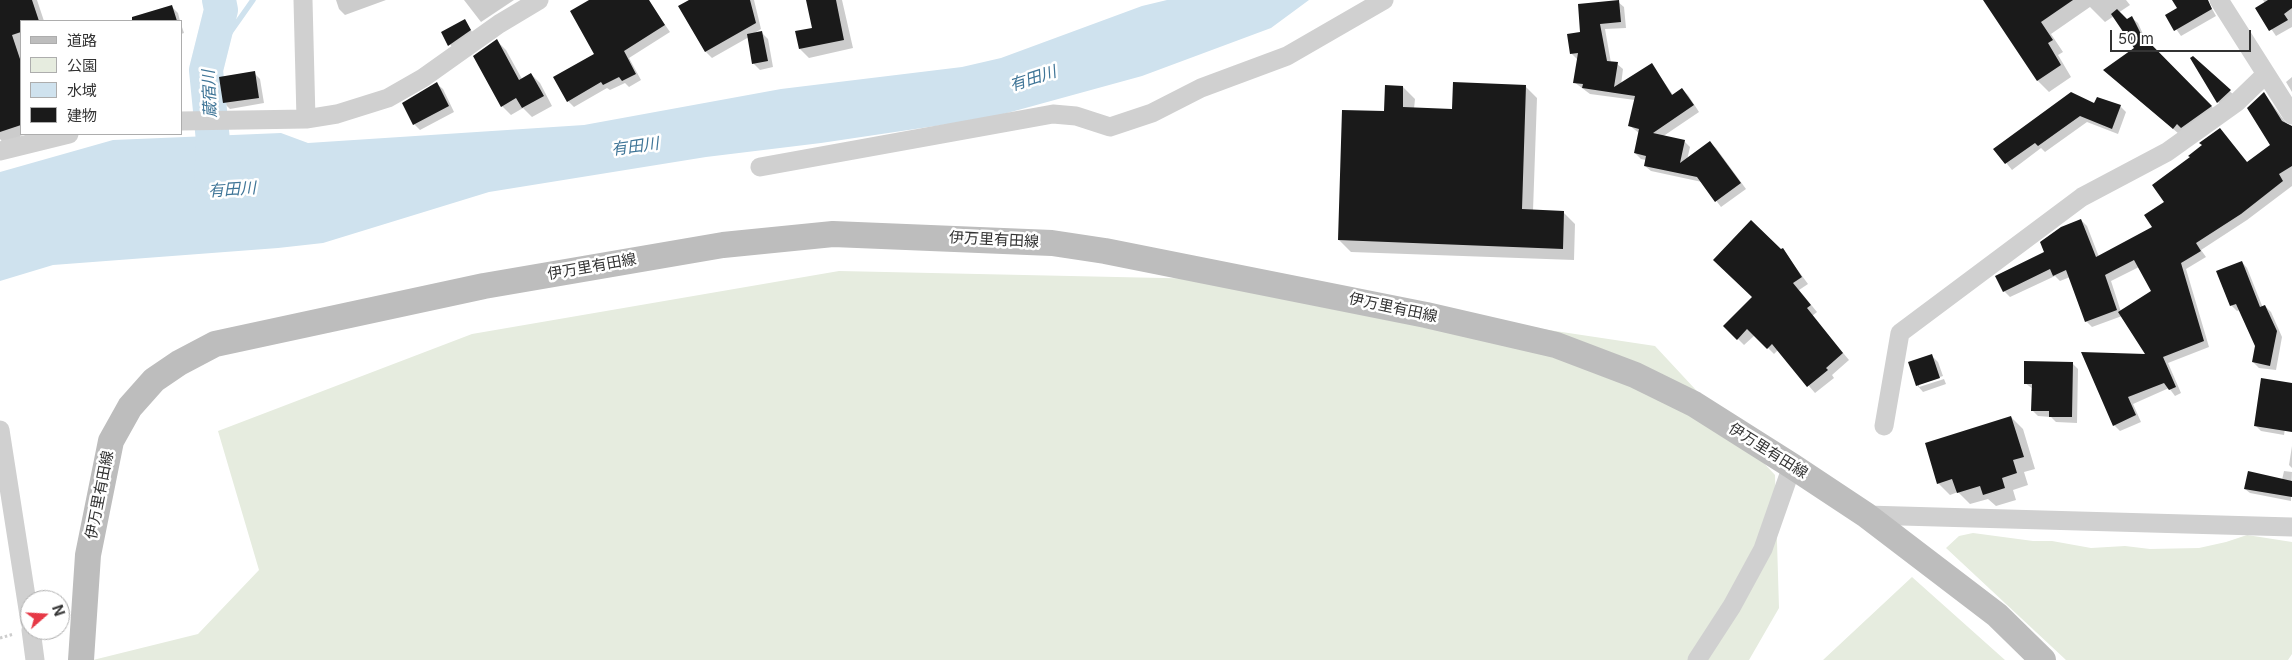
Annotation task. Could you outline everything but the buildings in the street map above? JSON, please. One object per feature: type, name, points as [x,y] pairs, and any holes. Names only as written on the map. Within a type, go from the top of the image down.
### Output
[{"type":"main road","name":"伊万里有田線","points":[[81,660],[88,555],[111,441],[130,406],[154,380],[179,363],[215,344],[484,286],[723,245],[833,234],[1052,243],[1105,250],[1426,315],[1556,345],[1634,375],[1694,404],[1792,466],[1866,515],[1997,615],[2044,660]]},
{"type":"street","points":[[303,0],[306,119]]},
{"type":"street","points":[[182,121],[306,119],[337,114],[388,98],[423,78],[499,24],[539,0]]},
{"type":"street","points":[[760,167],[1053,114],[1076,116],[1110,127],[1152,113],[1201,88],[1287,56],[1384,0]]},
{"type":"street","points":[[2220,0],[2292,115]]},
{"type":"street","points":[[1884,426],[1900,333],[2082,197],[2167,152],[2237,102],[2266,74]]},
{"type":"street","points":[[0,152],[65,135]]},
{"type":"street","points":[[0,430],[21,590]]},
{"type":"street","points":[[1697,660],[1732,606],[1763,549],[1792,466]]},
{"type":"street","points":[[1866,515],[2292,527]]},
{"type":"street","points":[[29,640],[35,660]]},
{"type":"path","points":[[0,638],[20,631]]},
{"type":"green space","points":[[839,271],[1209,279],[1655,346],[1775,475],[1779,608],[1749,660],[93,660],[198,634],[259,570],[218,431],[472,334]]},
{"type":"green space","points":[[1973,533],[2033,541],[2052,541],[2091,548],[2125,546],[2150,549],[2199,548],[2247,535],[2292,542],[2292,654],[2288,660],[2066,660],[1946,548],[1959,536]]},
{"type":"green space","points":[[1912,577],[2005,660],[1823,660]]},
{"type":"water","name":"有田川","points":[[1167,0],[1309,0],[1271,28],[1142,76],[989,118],[821,143],[706,157],[489,192],[323,243],[53,265],[0,281],[0,172],[113,140],[281,133],[308,143],[584,125],[781,89],[962,67],[1001,58],[1142,6]]},
{"type":"waterway","name":"蔵宿川","points":[[211,182],[213,141],[206,70],[221,10],[219,0]]},
{"type":"waterway","name":"蔵宿川","points":[[222,142],[218,138],[210,61],[253,0]]}]
